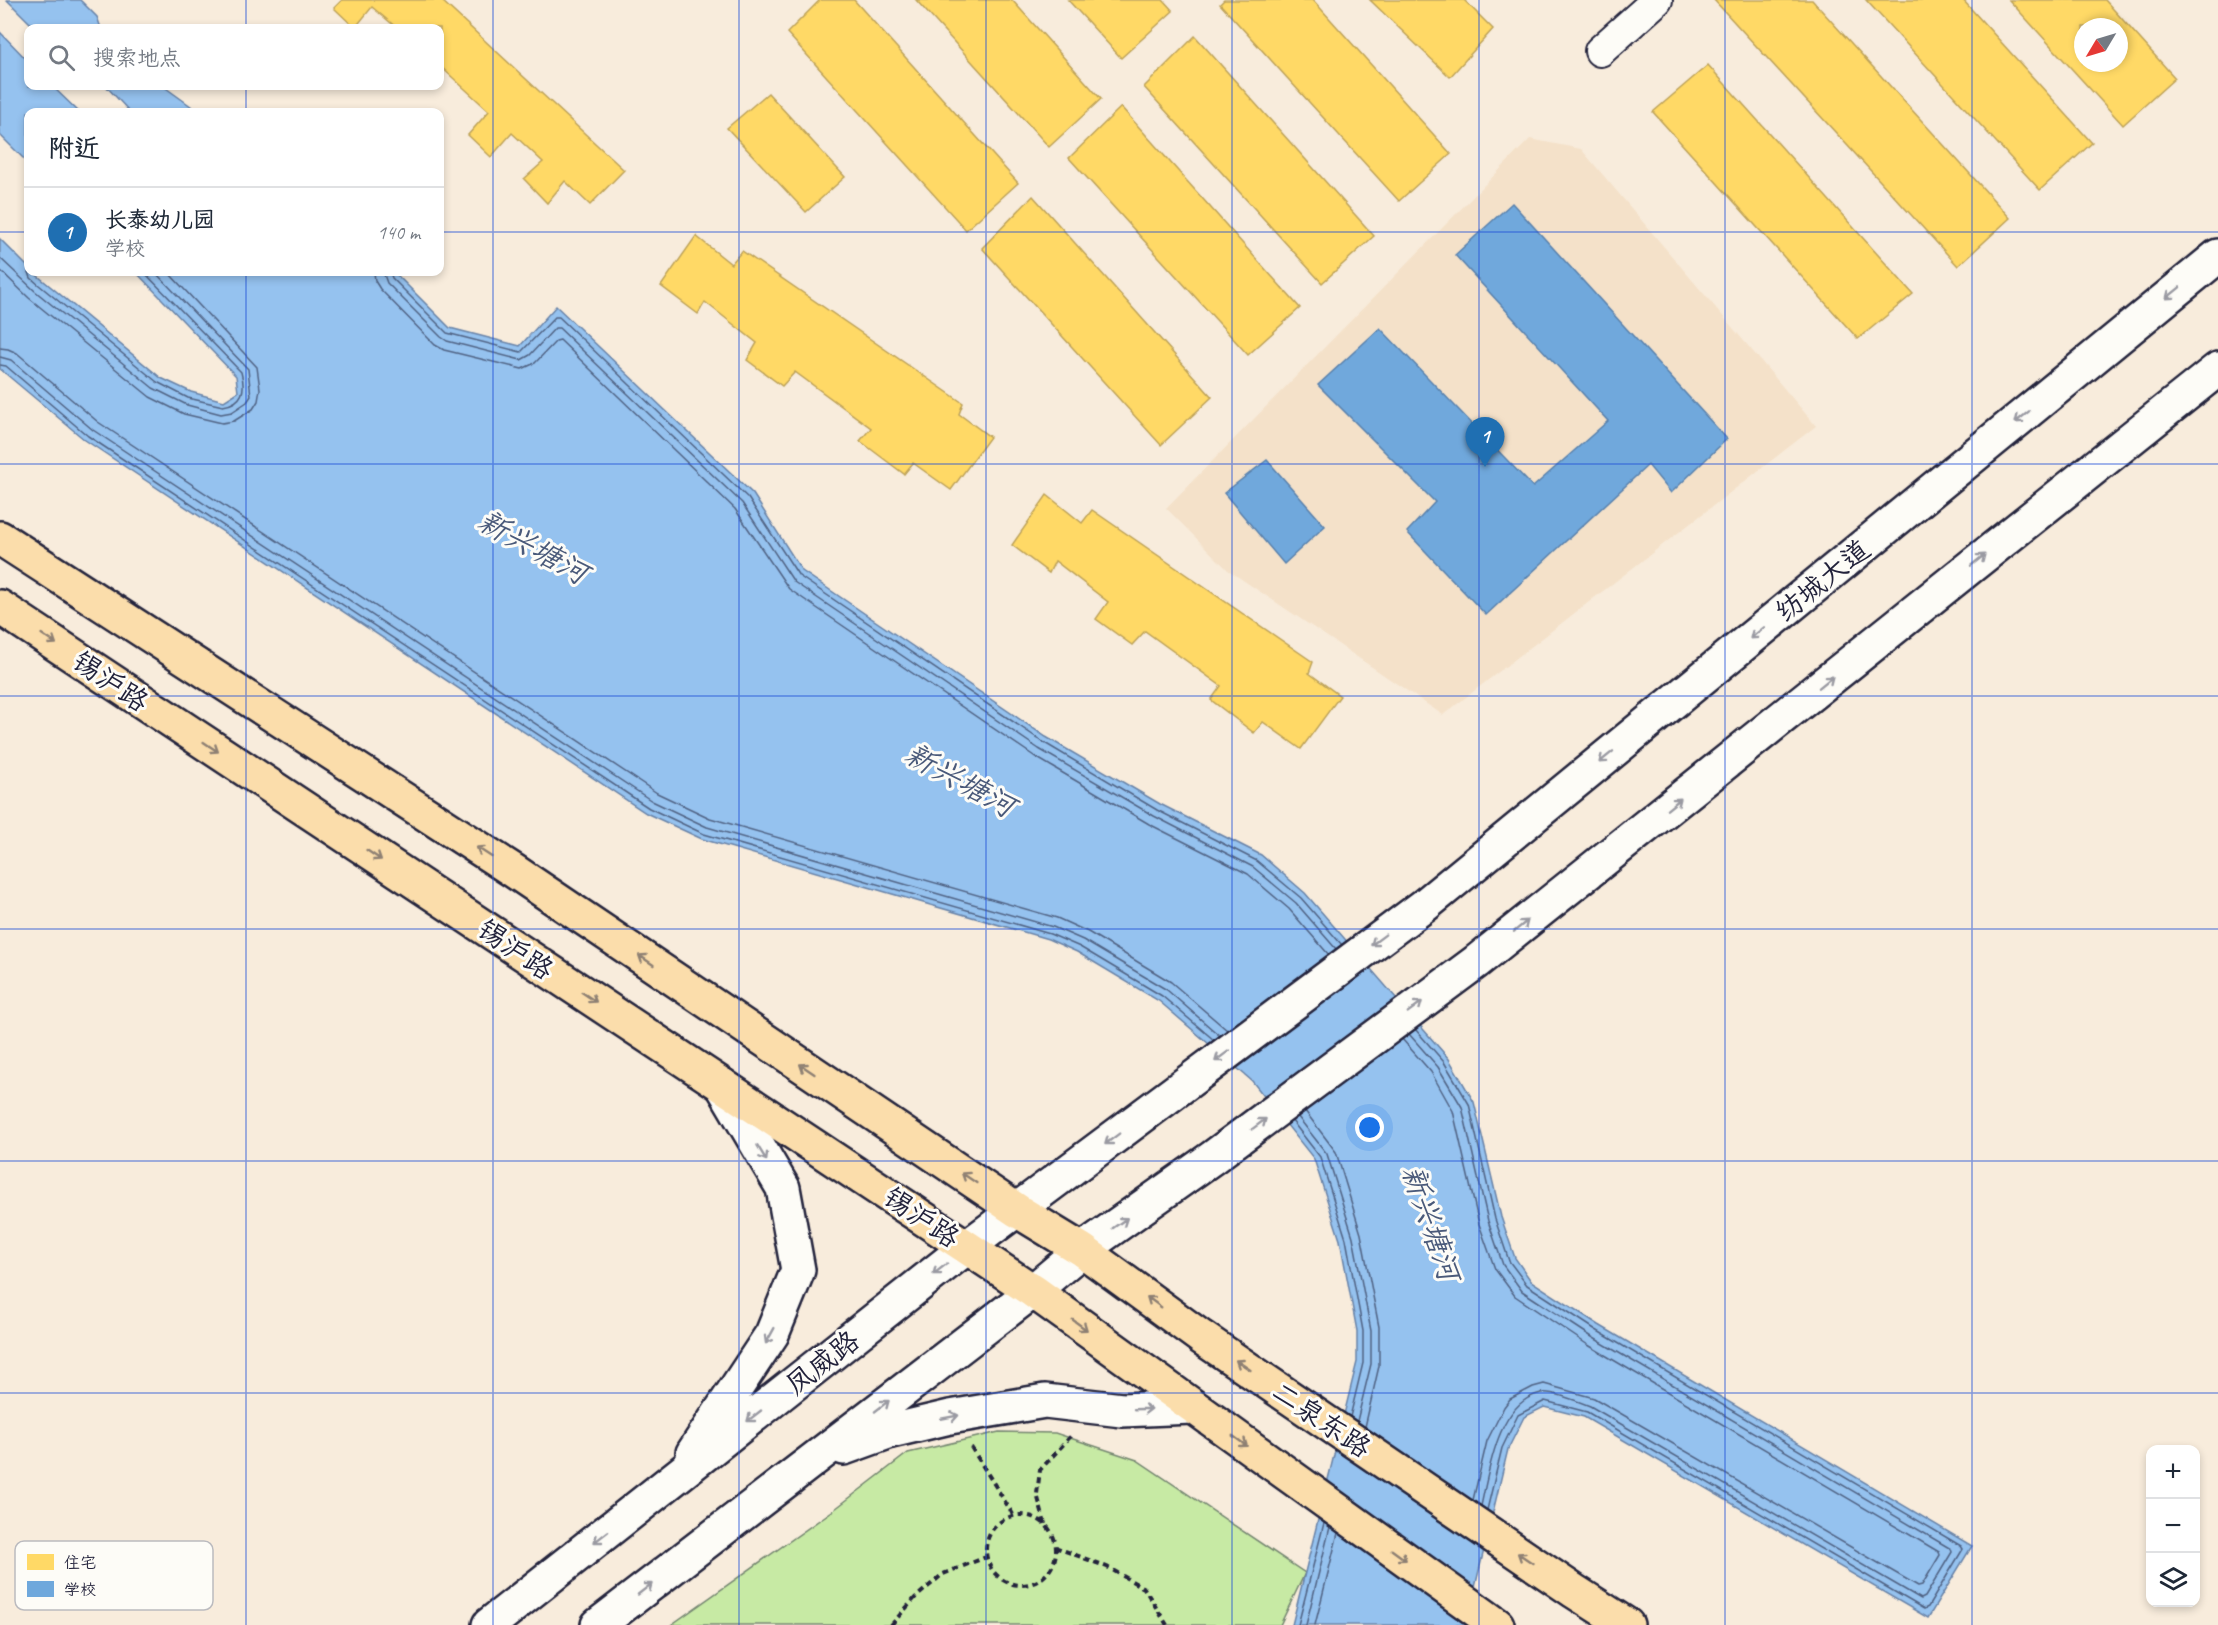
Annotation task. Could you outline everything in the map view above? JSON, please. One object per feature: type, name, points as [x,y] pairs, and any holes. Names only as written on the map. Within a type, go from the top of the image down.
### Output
[{"type":"main road","name":"纺城大道","points":[[1159,1104],[1425,905],[2218,256]]},
{"type":"main road","points":[[598,1625],[1082,1251],[1212,1158],[1476,962],[2218,369]]},
{"type":"main road","name":"锡沪路","points":[[0,538],[514,871],[1018,1211]]},
{"type":"main road","name":"锡沪路","points":[[0,607],[1033,1291]]},
{"type":"main road","points":[[676,1478],[772,1334],[798,1270],[783,1188],[722,1085]]},
{"type":"main road","name":"凤威路","points":[[489,1625],[967,1247],[1159,1104]]},
{"type":"main road","name":"二泉东路","points":[[1018,1211],[1082,1251],[1201,1337],[1627,1625]]},
{"type":"main road","points":[[1033,1291],[1497,1625]]},
{"type":"main road","points":[[814,1459],[891,1431],[950,1417],[1045,1401],[1122,1410],[1192,1407]]},
{"type":"street","points":[[1600,51],[1657,0]]},
{"type":"path","points":[[1045,1526],[1038,1494],[1040,1470],[1097,1407]]},
{"type":"path","points":[[950,1417],[987,1470],[1014,1516]]},
{"type":"path","points":[[1014,1516],[1036,1519],[1052,1535],[1055,1547],[1050,1570],[1041,1579],[1031,1584],[1019,1585],[1006,1582],[997,1576],[986,1557],[989,1535],[995,1526],[1004,1519],[1014,1516]]},
{"type":"path","points":[[1055,1547],[1107,1567],[1144,1588],[1167,1625]]},
{"type":"path","points":[[891,1625],[915,1598],[943,1574],[986,1557]]},
{"type":"shaded area","points":[[1530,139],[1581,149],[1816,426],[1443,715],[1228,570],[1166,508]]},
{"type":"green space","points":[[999,1432],[1055,1433],[1137,1460],[1305,1573],[1280,1625],[671,1625],[835,1509],[908,1453]]},
{"type":"water","points":[[7,0],[80,0],[97,17],[100,24],[31,24]]},
{"type":"water","points":[[0,32],[24,57],[24,90],[56,90],[75,108],[24,108],[24,159],[0,135]]},
{"type":"water","points":[[110,90],[169,90],[193,108],[126,108]]},
{"type":"water","name":"新兴塘河","points":[[0,239],[24,263],[24,276],[38,276],[161,378],[191,392],[224,401],[238,392],[236,376],[140,276],[398,276],[450,328],[520,346],[556,306],[753,494],[802,571],[1046,737],[1160,804],[1261,855],[1305,893],[1449,1059],[1474,1102],[1501,1217],[1515,1258],[1531,1281],[1599,1325],[1972,1546],[1928,1618],[1584,1417],[1544,1407],[1524,1417],[1508,1449],[1466,1625],[1292,1625],[1357,1362],[1357,1331],[1340,1240],[1314,1159],[1252,1081],[1159,1001],[1077,952],[1048,939],[702,839],[646,813],[85,440],[0,369]]},
{"type":"building: 住宅","points":[[342,0],[441,0],[624,170],[590,205],[565,181],[547,203],[524,179],[543,162],[512,133],[491,157],[468,135],[489,111],[444,70],[444,24],[392,24],[372,7],[358,24],[351,24],[334,8]]},
{"type":"building: 住宅","points":[[820,0],[854,0],[1018,183],[966,230],[787,33]]},
{"type":"building: 住宅","points":[[916,0],[1012,0],[1101,99],[1049,147]]},
{"type":"building: 住宅","points":[[1068,0],[1163,0],[1173,11],[1121,58]]},
{"type":"building: 住宅","points":[[1224,0],[1313,0],[1451,154],[1399,201],[1220,4]]},
{"type":"building: 住宅","points":[[1370,0],[1464,0],[1493,29],[1450,77]]},
{"type":"building: 住宅","points":[[1714,0],[1812,0],[2010,218],[1958,266]]},
{"type":"building: 住宅","points":[[1866,0],[1963,0],[2092,143],[2040,190]]},
{"type":"building: 住宅","points":[[2009,0],[2105,0],[2121,18],[2074,18],[2074,71]]},
{"type":"building: 住宅","points":[[2128,26],[2175,78],[2123,125],[2075,72],[2128,72]]},
{"type":"building: 住宅","points":[[1195,36],[1374,236],[1322,283],[1144,87]]},
{"type":"building: 住宅","points":[[1708,65],[1913,294],[1858,339],[1653,112]]},
{"type":"building: 住宅","points":[[768,93],[845,177],[806,212],[727,128]]},
{"type":"building: 住宅","points":[[1121,107],[1300,308],[1248,355],[1069,158]]},
{"type":"building: 住宅","points":[[1033,196],[1212,397],[1161,445],[982,248]]},
{"type":"building: 住宅","points":[[696,236],[731,264],[742,251],[963,403],[959,414],[990,437],[951,490],[913,463],[904,474],[860,441],[871,428],[795,372],[782,386],[747,360],[757,343],[705,302],[698,314],[661,286]]},
{"type":"building: 住宅","points":[[1047,495],[1082,523],[1092,510],[1313,662],[1309,673],[1340,696],[1301,749],[1263,722],[1254,733],[1211,700],[1221,686],[1145,631],[1132,645],[1096,619],[1108,602],[1055,561],[1049,573],[1012,545]]},
{"type":"building: 学校","points":[[1512,203],[1727,439],[1671,493],[1648,465],[1486,615],[1407,532],[1435,502],[1318,385],[1380,328],[1533,487],[1608,421],[1455,255]]},
{"type":"building: 学校","points":[[1267,460],[1325,526],[1284,564],[1224,493]]},
{"type":"place","name":"长泰幼儿园","points":[[1485,467]]}]
